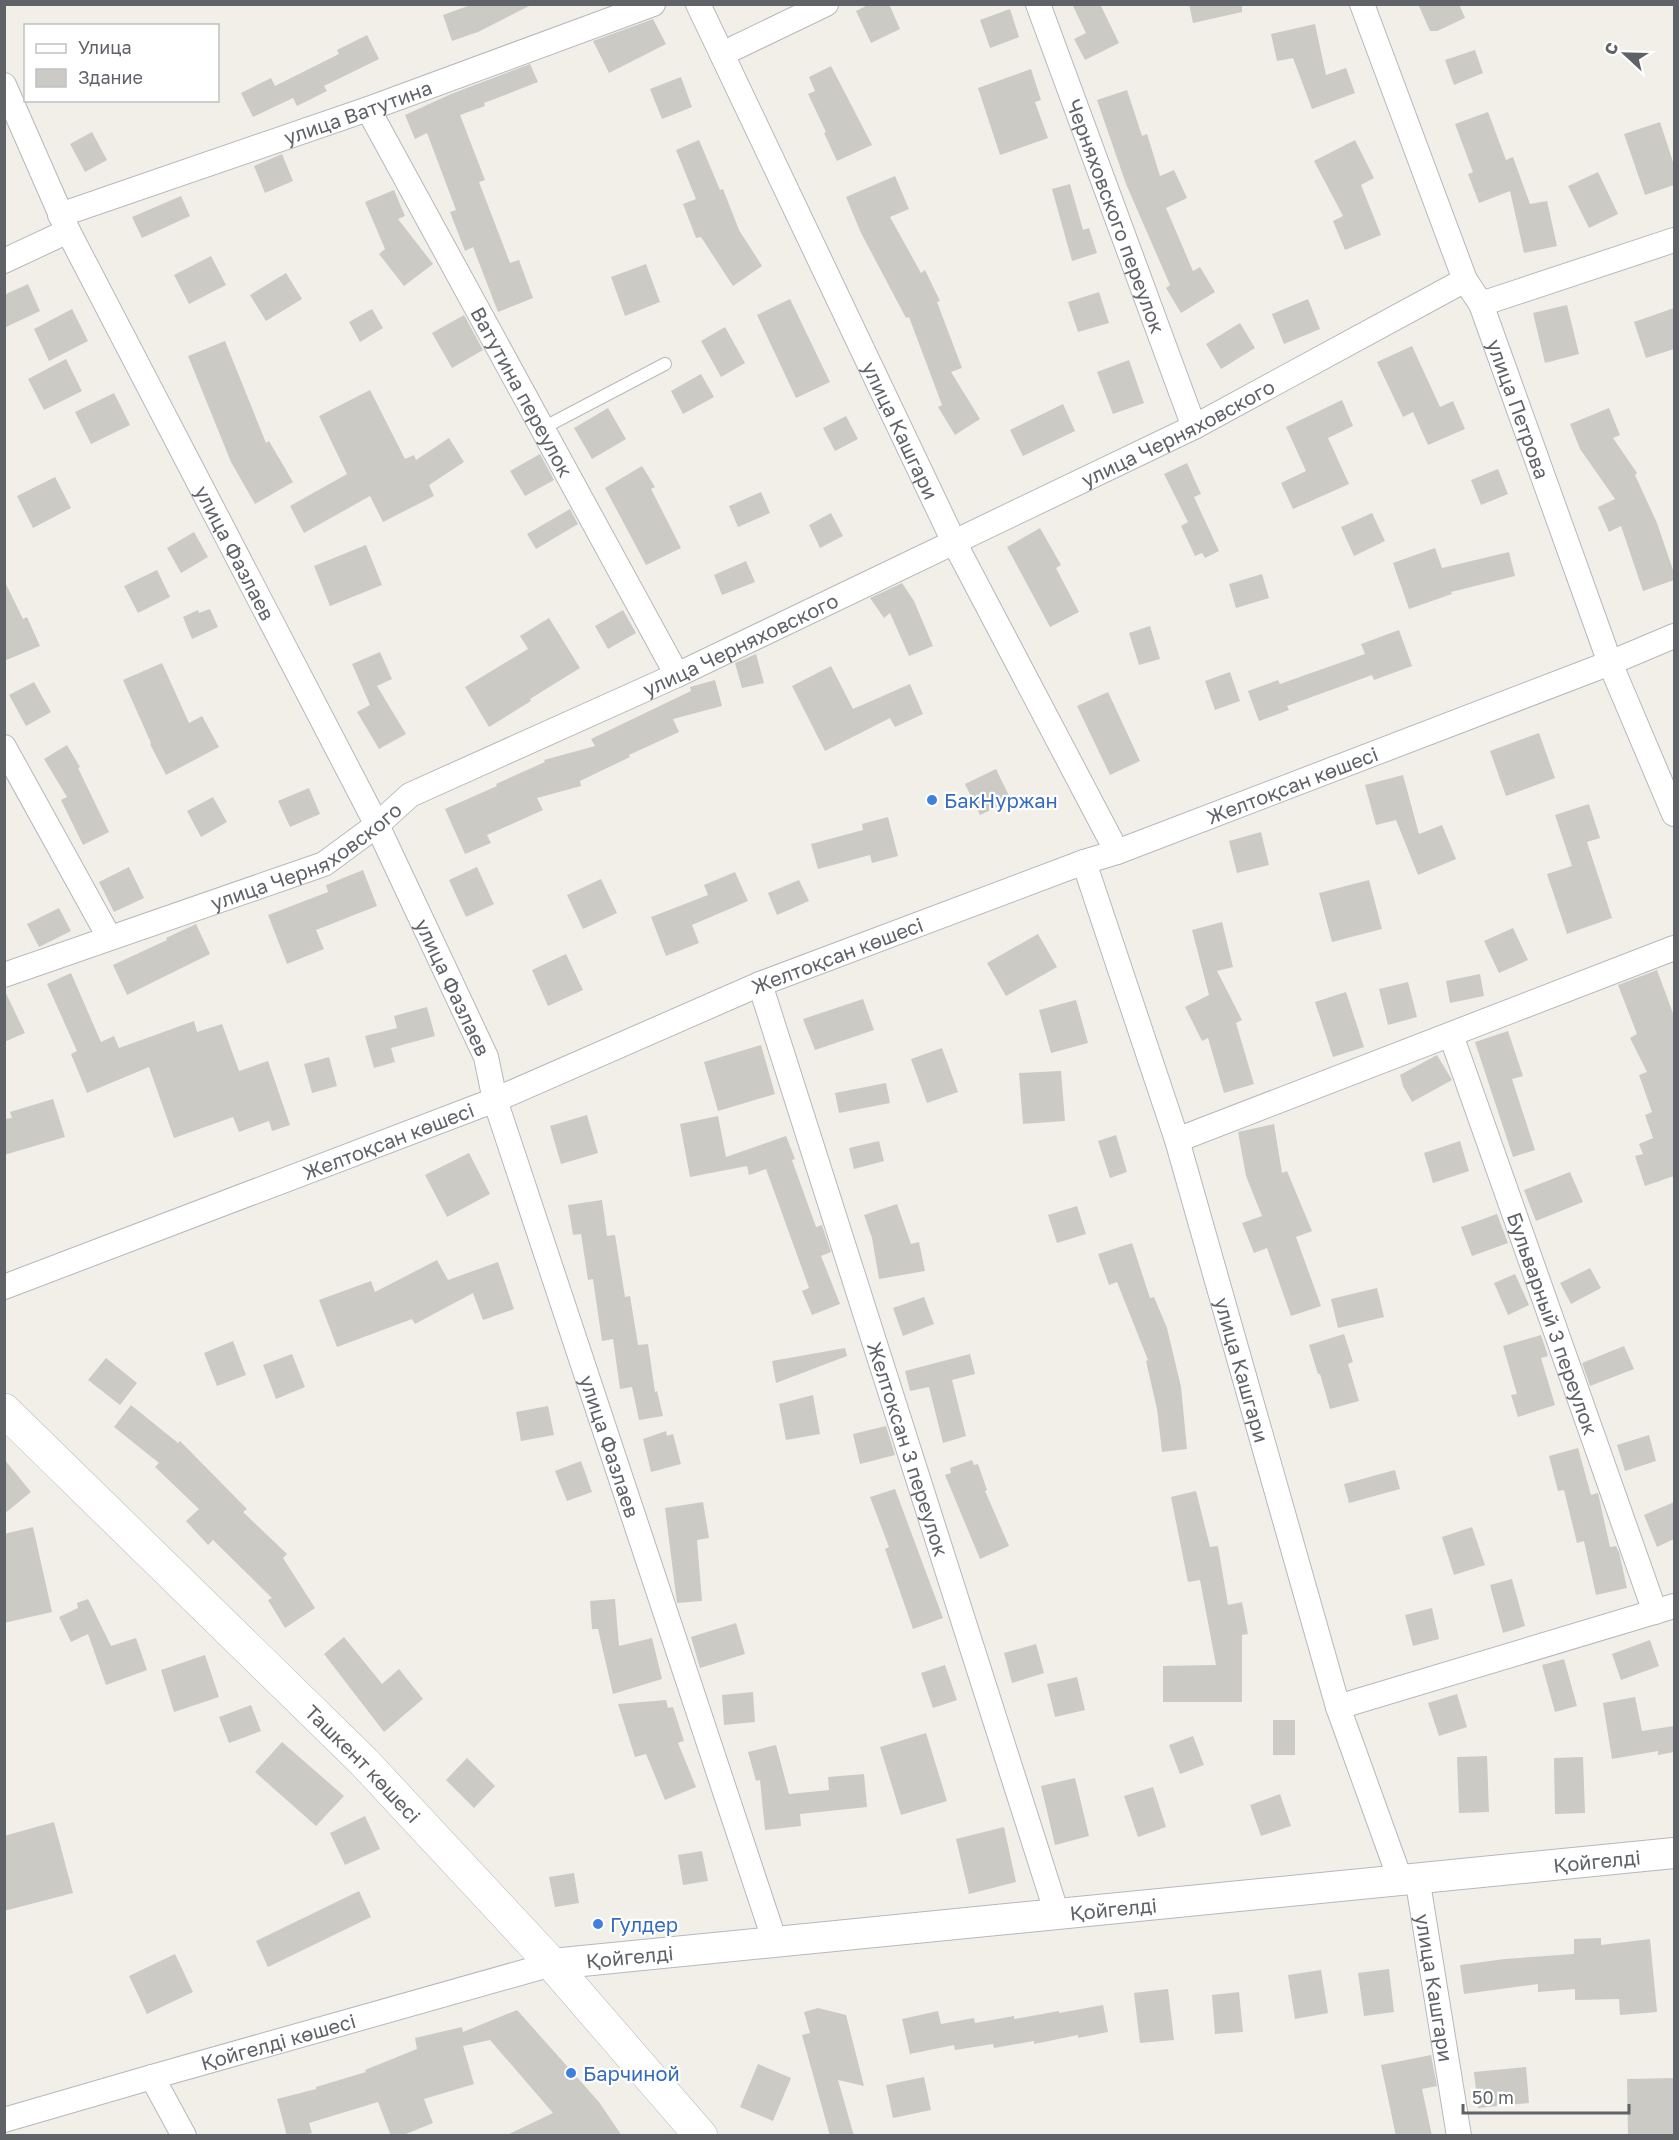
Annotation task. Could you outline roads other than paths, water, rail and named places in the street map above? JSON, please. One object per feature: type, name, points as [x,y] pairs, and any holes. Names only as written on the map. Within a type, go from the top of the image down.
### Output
[{"type":"main road","name":"Ташкент көшесі","points":[[4,1410],[364,1762],[552,1964],[701,2136]]},
{"type":"street","name":"улица Ватутина","points":[[4,261],[64,223],[652,4]]},
{"type":"street","name":"улица Кашгари","points":[[698,4],[954,542],[1117,852]]},
{"type":"street","points":[[722,54],[826,4]]},
{"type":"street","name":"Черняховского переулок","points":[[1038,4],[1194,427]]},
{"type":"street","name":"улица Петрова","points":[[1362,4],[1465,280],[1481,304],[1610,663],[1674,814]]},
{"type":"street","name":"улица Фазлаев","points":[[4,85],[64,223],[377,825],[486,1057],[495,1100],[775,1942]]},
{"type":"street","name":"Ватутина переулок","points":[[368,109],[677,675]]},
{"type":"street","points":[[1481,304],[1674,240]]},
{"type":"street","name":"улица Черняховского","points":[[4,975],[324,864],[377,825],[410,795],[677,675],[1194,427],[1465,280]]},
{"type":"street","name":"Желтоқсан көшесі","points":[[4,1287],[495,1100],[760,984],[1084,862],[1117,852],[1610,663],[1674,636]]},
{"type":"street","points":[[4,747],[109,937]]},
{"type":"street","name":"улица Кашгари","points":[[1084,862],[1177,1140],[1338,1707],[1408,1878],[1459,2136]]},
{"type":"street","points":[[1177,1140],[1674,948]]},
{"type":"street","name":"Желтоксан 3 переулок","points":[[760,984],[1057,1914]]},
{"type":"street","name":"Бульварный 3 переулок","points":[[1451,1035],[1665,1609]]},
{"type":"street","points":[[1338,1707],[1665,1609]]},
{"type":"street","name":"Қойгелді","points":[[552,1964],[1674,1853]]},
{"type":"street","name":"Қойгелді көшесі","points":[[4,2121],[552,1964]]},
{"type":"street","points":[[152,2077],[184,2136]]},
{"type":"lane","points":[[543,428],[665,364]]},
{"type":"place","name":"БакНуржан","points":[[932,800]]},
{"type":"place","name":"Гулдер","points":[[598,1924]]},
{"type":"place","name":"Барчиной","points":[[571,2073]]}]
